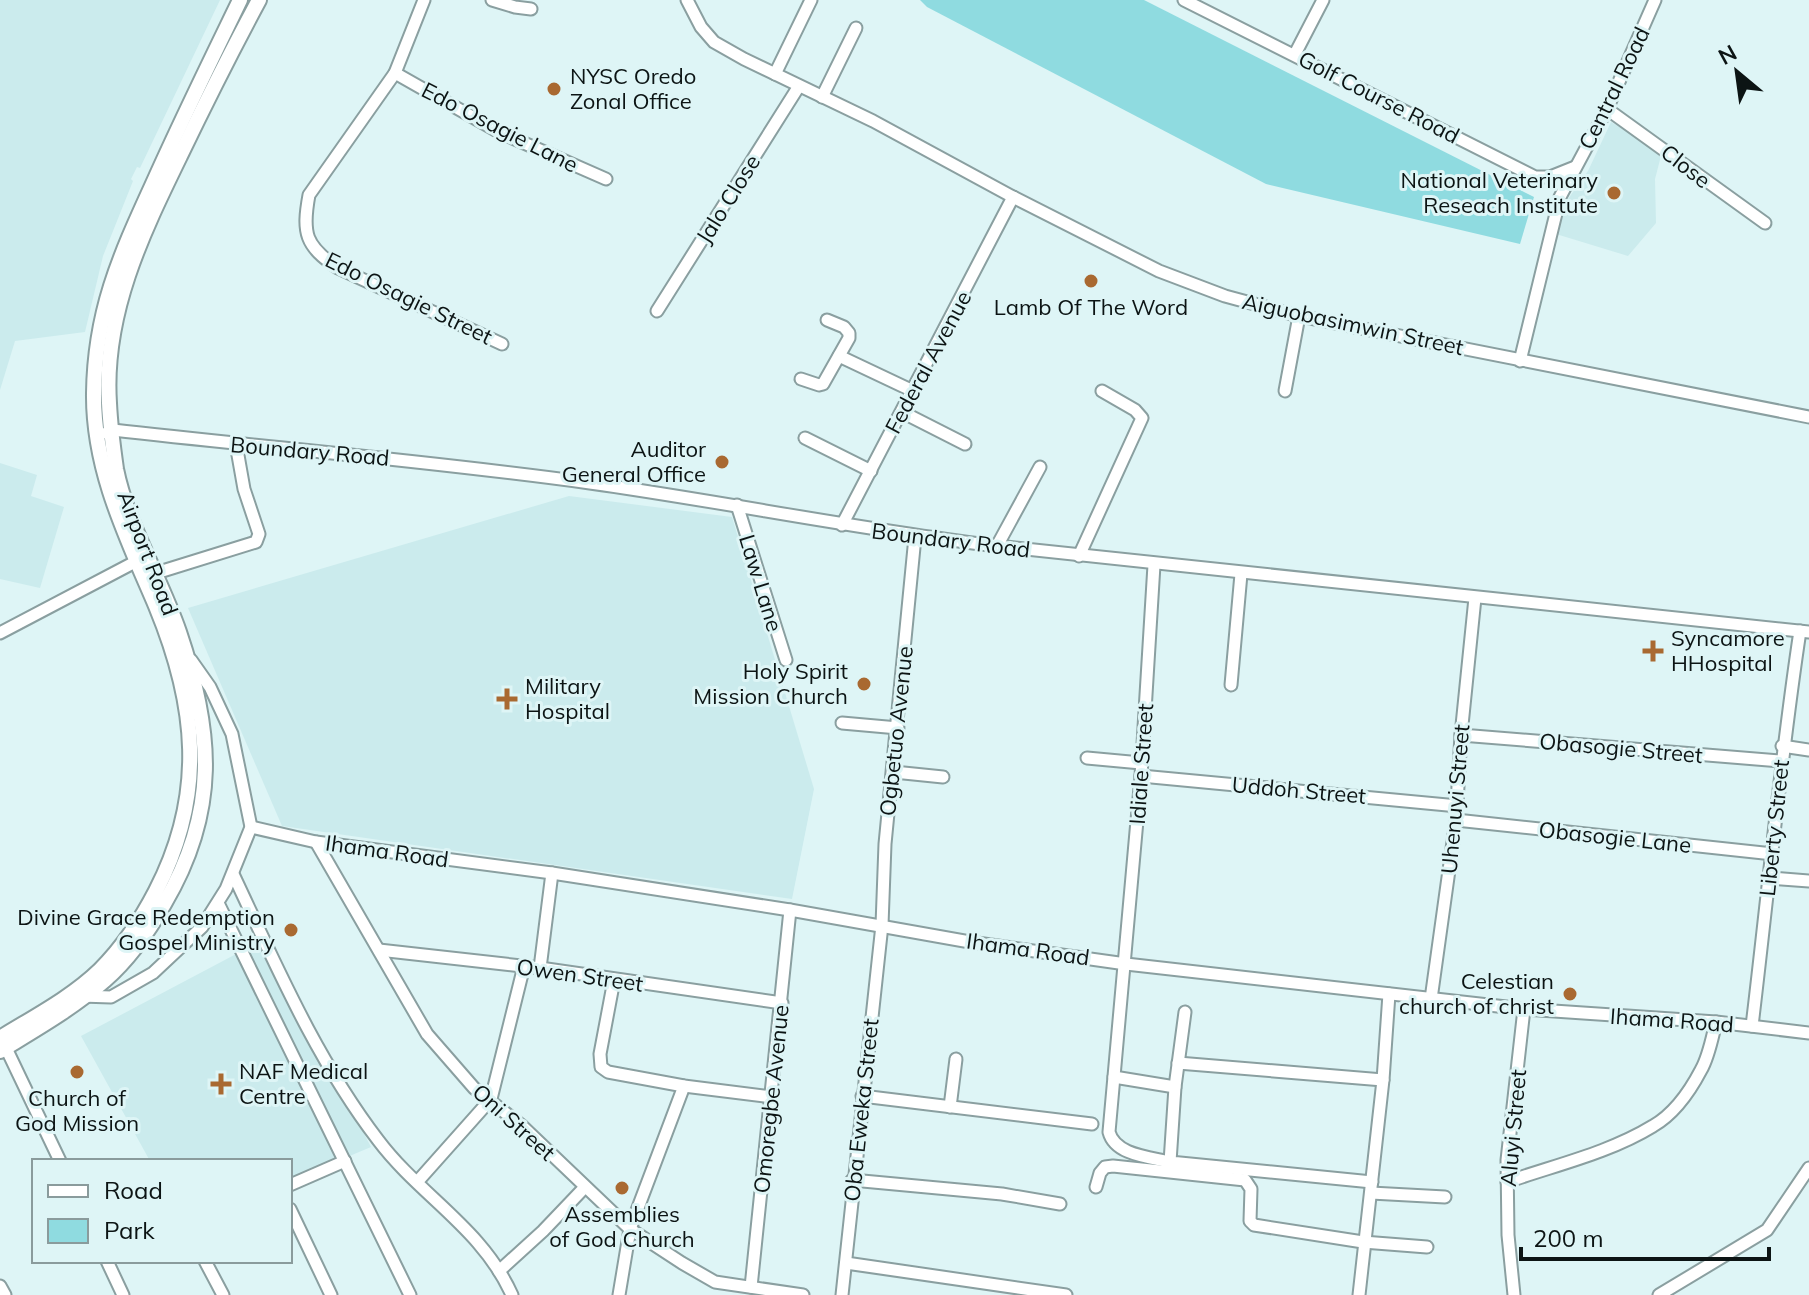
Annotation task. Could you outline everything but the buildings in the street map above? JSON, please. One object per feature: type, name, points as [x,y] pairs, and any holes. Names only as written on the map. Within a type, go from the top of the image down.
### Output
[{"type":"main road","name":"Airport Road","points":[[180,654],[135,562],[109,489],[97,436],[94,395],[99,332],[113,276],[180,123],[240,0]]},
{"type":"main road","name":"Airport Road","points":[[2,1045],[79,994],[126,941],[149,906],[177,846],[188,802],[191,759],[180,654],[156,573],[128,507],[117,469],[109,403],[112,338],[118,307],[147,223],[259,0]]},
{"type":"street","name":"Edo Osagie Street","points":[[424,0],[395,73],[309,195],[304,219],[307,237],[318,255],[338,268],[502,344]]},
{"type":"street","points":[[492,0],[531,9]]},
{"type":"street","name":"Aiguobasimwin Street","points":[[687,0],[701,27],[714,42],[873,121],[1159,271],[1225,296],[1299,316],[1809,417]]},
{"type":"street","points":[[775,74],[811,0]]},
{"type":"street","name":"Golf Course Road","points":[[1184,0],[1535,177],[1550,177]]},
{"type":"street","points":[[1295,54],[1323,0]]},
{"type":"street","name":"Central Road","points":[[1520,361],[1560,197],[1607,109],[1655,0]]},
{"type":"street","points":[[822,97],[856,28]]},
{"type":"street","name":"Edo Osagie Lane","points":[[395,73],[499,132],[606,179]]},
{"type":"street","name":"Jalo Close","points":[[657,311],[799,86]]},
{"type":"street","name":"Close","points":[[1607,109],[1765,223]]},
{"type":"street","points":[[1560,197],[1550,177],[1575,167]]},
{"type":"street","name":"Federal Avenue","points":[[842,525],[1013,197]]},
{"type":"street","points":[[1285,391],[1299,316]]},
{"type":"street","points":[[801,379],[823,384],[839,356],[849,333],[844,327],[827,320]]},
{"type":"street","points":[[839,356],[913,391]]},
{"type":"street","points":[[1079,556],[1142,418],[1135,410],[1102,391]]},
{"type":"street","points":[[902,412],[965,444]]},
{"type":"street","name":"Boundary Road","points":[[97,436],[113,430],[453,465],[737,505],[915,537],[1154,565],[1804,631]]},
{"type":"street","points":[[805,438],[871,471]]},
{"type":"street","points":[[156,573],[256,542],[259,534],[244,489],[236,444]]},
{"type":"street","points":[[997,546],[1040,467]]},
{"type":"street","name":"Law Lane","points":[[737,505],[786,660]]},
{"type":"street","name":"Ogbetuo Avenue","points":[[882,925],[885,844],[915,537]]},
{"type":"street","points":[[0,633],[135,562]]},
{"type":"street","name":"Idiale Street","points":[[1154,565],[1126,964],[1109,1132],[1111,1138],[1123,1150],[1170,1162],[1445,1197]]},
{"type":"street","points":[[1231,685],[1241,574]]},
{"type":"street","name":"Uhenuyi Street","points":[[1431,999],[1458,806],[1461,735],[1475,598]]},
{"type":"street","name":"Liberty Street","points":[[1752,1026],[1773,854],[1782,746],[1804,631]]},
{"type":"street","points":[[79,994],[111,997],[153,973],[202,927],[233,874],[251,827],[232,734],[210,687],[180,654]]},
{"type":"street","points":[[842,723],[898,728]]},
{"type":"street","name":"Obasogie Street","points":[[1461,735],[1781,761]]},
{"type":"street","points":[[1782,746],[1809,750]]},
{"type":"street","name":"Uddoh Street","points":[[1087,758],[1141,770],[1458,806]]},
{"type":"street","points":[[894,772],[943,777]]},
{"type":"street","name":"Obasogie Lane","points":[[1456,820],[1773,854]]},
{"type":"street","name":"Ihama Road","points":[[251,827],[316,842],[552,873],[882,925],[970,942],[1126,964],[1524,1009],[1716,1022],[1809,1033]]},
{"type":"street","name":"Oni Street","points":[[316,842],[427,1034],[474,1088],[491,1099],[630,1229],[682,1263],[715,1282],[803,1295]]},
{"type":"street","points":[[540,968],[552,873]]},
{"type":"street","points":[[233,874],[301,1016],[348,1099],[382,1146],[472,1233],[511,1294]]},
{"type":"street","points":[[1770,878],[1809,881]]},
{"type":"street","points":[[218,903],[410,1295]]},
{"type":"street","name":"Omoregbe Avenue","points":[[751,1287],[790,910]]},
{"type":"street","name":"Oba Eweka Street","points":[[842,1295],[852,1180],[882,925]]},
{"type":"street","name":"Owen Street","points":[[379,950],[540,968],[782,1003]]},
{"type":"street","points":[[418,1181],[491,1099],[524,966]]},
{"type":"street","points":[[614,980],[600,1054],[601,1067],[608,1072],[684,1086],[772,1097]]},
{"type":"street","points":[[1359,1295],[1383,1080],[1389,994]]},
{"type":"street","name":"Aluyi Street","points":[[1514,1295],[1507,1182],[1524,1009]]},
{"type":"street","points":[[1170,1162],[1175,1087],[1185,1012]]},
{"type":"street","points":[[1507,1182],[1618,1143],[1654,1126],[1679,1104],[1693,1084],[1703,1067],[1716,1022]]},
{"type":"street","points":[[2,1045],[59,1159]]},
{"type":"street","points":[[950,1107],[956,1059]]},
{"type":"street","points":[[1178,1063],[1383,1080]]},
{"type":"street","points":[[1114,1077],[1175,1087]]},
{"type":"street","points":[[619,1295],[630,1229],[684,1086]]},
{"type":"street","points":[[862,1096],[1092,1124]]},
{"type":"street","points":[[292,1184],[345,1161]]},
{"type":"street","points":[[1096,1187],[1100,1173],[1105,1167],[1113,1166],[1245,1180],[1251,1189],[1250,1221],[1254,1225],[1363,1242],[1427,1247]]},
{"type":"street","points":[[1659,1295],[1767,1230],[1809,1168]]},
{"type":"street","points":[[852,1180],[1002,1194],[1060,1204]]},
{"type":"street","points":[[499,1271],[585,1187]]},
{"type":"street","points":[[292,1213],[331,1295]]},
{"type":"street","points":[[112,1263],[123,1295]]},
{"type":"street","points":[[206,1263],[223,1295]]},
{"type":"street","points":[[846,1263],[1066,1295]]},
{"type":"street","points":[[0,1286],[5,1295]]},
{"type":"shaded area","points":[[0,0],[220,0],[140,168],[137,167],[131,179],[133,181],[103,256],[85,332],[15,341],[0,390]]},
{"type":"shaded area","name":"National Veterinary Reseach Institute","points":[[1611,122],[1656,148],[1661,156],[1655,179],[1656,223],[1628,256],[1556,234],[1568,199],[1588,171]]},
{"type":"shaded area","points":[[0,463],[37,475],[31,496],[64,507],[40,588],[0,579]]},
{"type":"shaded area","name":"Military Hospital","points":[[569,496],[732,517],[814,789],[792,899],[282,826],[188,608]]},
{"type":"shaded area","name":"NAF Medical Centre","points":[[259,942],[318,1059],[351,1109],[371,1147],[292,1180],[292,1159],[149,1159],[81,1036]]},
{"type":"green space","points":[[920,0],[1144,0],[1534,197],[1520,244],[1266,184],[927,7]]},
{"type":"place","name":"NYSC Oredo Zonal Office","points":[[554,89]]},
{"type":"place","name":"National Veterinary Reseach Institute","points":[[1614,193]]},
{"type":"place","name":"Lamb Of The Word","points":[[1091,281]]},
{"type":"place","name":"Auditor General Office","points":[[722,462]]},
{"type":"place","name":"Syncamore HHospital","points":[[1653,651]]},
{"type":"place","name":"Holy Spirit Mission Church","points":[[864,684]]},
{"type":"place","name":"Military Hospital","points":[[507,699]]},
{"type":"place","name":"Divine Grace Redemption Gospel Ministry","points":[[291,930]]},
{"type":"place","name":"Celestian church of christ","points":[[1570,994]]},
{"type":"place","name":"Church of God Mission","points":[[77,1072]]},
{"type":"place","name":"NAF Medical Centre","points":[[221,1084]]},
{"type":"place","name":"Assemblies of God Church","points":[[622,1188]]}]
